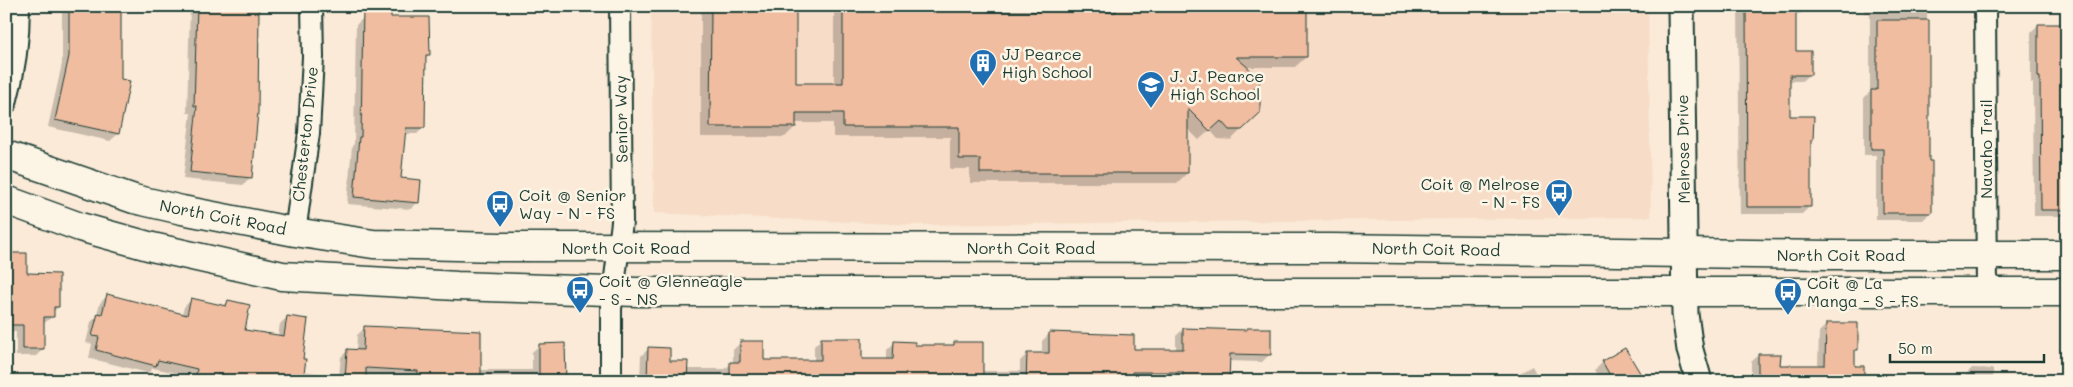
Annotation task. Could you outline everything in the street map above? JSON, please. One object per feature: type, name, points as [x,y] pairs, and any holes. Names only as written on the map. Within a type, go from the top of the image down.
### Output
[{"type":"main road","name":"North Coit Road","points":[[6,155],[134,199],[295,232],[373,244],[618,248],[1331,248],[1684,253],[2067,255]]},
{"type":"main road","points":[[6,200],[107,235],[282,276],[457,286],[612,291],[2067,292]]},
{"type":"street","points":[[6,103],[14,76],[18,52],[19,6]]},
{"type":"street","name":"Chesterton Drive","points":[[295,232],[309,133],[313,57],[312,6]]},
{"type":"street","name":"Senior Way","points":[[611,381],[612,291],[622,222],[620,6]]},
{"type":"street","name":"Melrose Drive","points":[[1681,6],[1686,331],[1699,381]]},
{"type":"street","name":"Navaho Trail","points":[[1985,6],[1987,292]]},
{"type":"shaded area","name":"J. J. Pearce High School","points":[[651,6],[1648,6],[1651,217],[917,225],[654,213]]},
{"type":"building","points":[[69,6],[121,6],[121,79],[130,81],[119,134],[55,120],[69,56]]},
{"type":"building","points":[[197,6],[259,6],[258,112],[252,178],[190,172],[197,106],[194,106]]},
{"type":"building","points":[[363,6],[391,6],[391,17],[429,17],[430,55],[426,55],[425,128],[406,128],[401,178],[421,180],[419,203],[354,197],[359,137],[361,137]]},
{"type":"building","name":"JJ Pearce High School","points":[[711,6],[796,6],[796,83],[843,83],[843,6],[987,6],[987,11],[1116,12],[1116,6],[1307,6],[1307,57],[1236,57],[1262,80],[1252,91],[1260,99],[1260,113],[1242,130],[1229,130],[1221,121],[1210,131],[1188,109],[1188,173],[980,173],[980,159],[959,159],[959,127],[843,127],[843,113],[796,113],[796,127],[710,127]]},
{"type":"building","points":[[1746,6],[1796,6],[1796,51],[1811,51],[1811,75],[1790,75],[1790,116],[1814,116],[1813,140],[1811,140],[1811,207],[1747,207]]},
{"type":"building","points":[[1877,20],[1929,20],[1929,161],[1932,161],[1932,213],[1883,213],[1883,149],[1871,149],[1871,90],[1877,90]]},
{"type":"building","points":[[2038,24],[2067,24],[2067,210],[2041,210]]},
{"type":"building","points":[[6,253],[27,253],[27,273],[59,274],[59,307],[54,307],[54,317],[44,317],[44,349],[23,349],[23,325],[6,325]]},
{"type":"building","points":[[107,294],[187,315],[191,298],[226,306],[228,300],[250,305],[245,330],[284,336],[287,316],[308,319],[303,359],[306,359],[303,381],[247,381],[218,374],[217,381],[195,381],[197,369],[158,360],[156,366],[96,350],[99,337],[92,336],[98,313],[102,314]]},
{"type":"building","points":[[1826,323],[1858,323],[1858,350],[1855,350],[1855,366],[1864,366],[1864,381],[1758,381],[1758,354],[1781,354],[1780,365],[1825,365]]},
{"type":"building","points":[[364,326],[481,331],[481,381],[418,381],[418,371],[366,368],[366,381],[345,381],[347,349],[363,350]]},
{"type":"building","points":[[1183,328],[1247,330],[1247,328],[1271,328],[1271,355],[1230,354],[1229,381],[1183,381],[1183,372],[1132,372],[1132,381],[1026,381],[1027,353],[1049,353],[1049,332],[1134,335],[1134,349],[1183,349]]},
{"type":"building","points":[[821,338],[862,338],[862,359],[893,359],[894,341],[915,342],[915,345],[954,345],[954,342],[983,342],[983,381],[730,381],[730,362],[740,362],[740,341],[764,341],[764,360],[821,360]]},
{"type":"building","points":[[565,343],[566,381],[539,381],[539,344]]},
{"type":"building","points":[[648,347],[670,348],[670,361],[688,361],[687,381],[647,381]]},
{"type":"building","points":[[1625,348],[1645,381],[1613,381],[1602,361]]},
{"type":"place","name":"JJ Pearce High School","points":[[983,87]]},
{"type":"place","name":"J. J. Pearce High School","points":[[1151,109]]},
{"type":"place","name":"Coit @ Melrose - N - FS","points":[[1559,217]]},
{"type":"place","name":"Coit @ Senior Way - N - FS","points":[[500,228]]},
{"type":"place","name":"Coit @ Glenneagle - S - NS","points":[[580,314]]},
{"type":"place","name":"Coit @ La Manga - S - FS","points":[[1788,316]]}]
